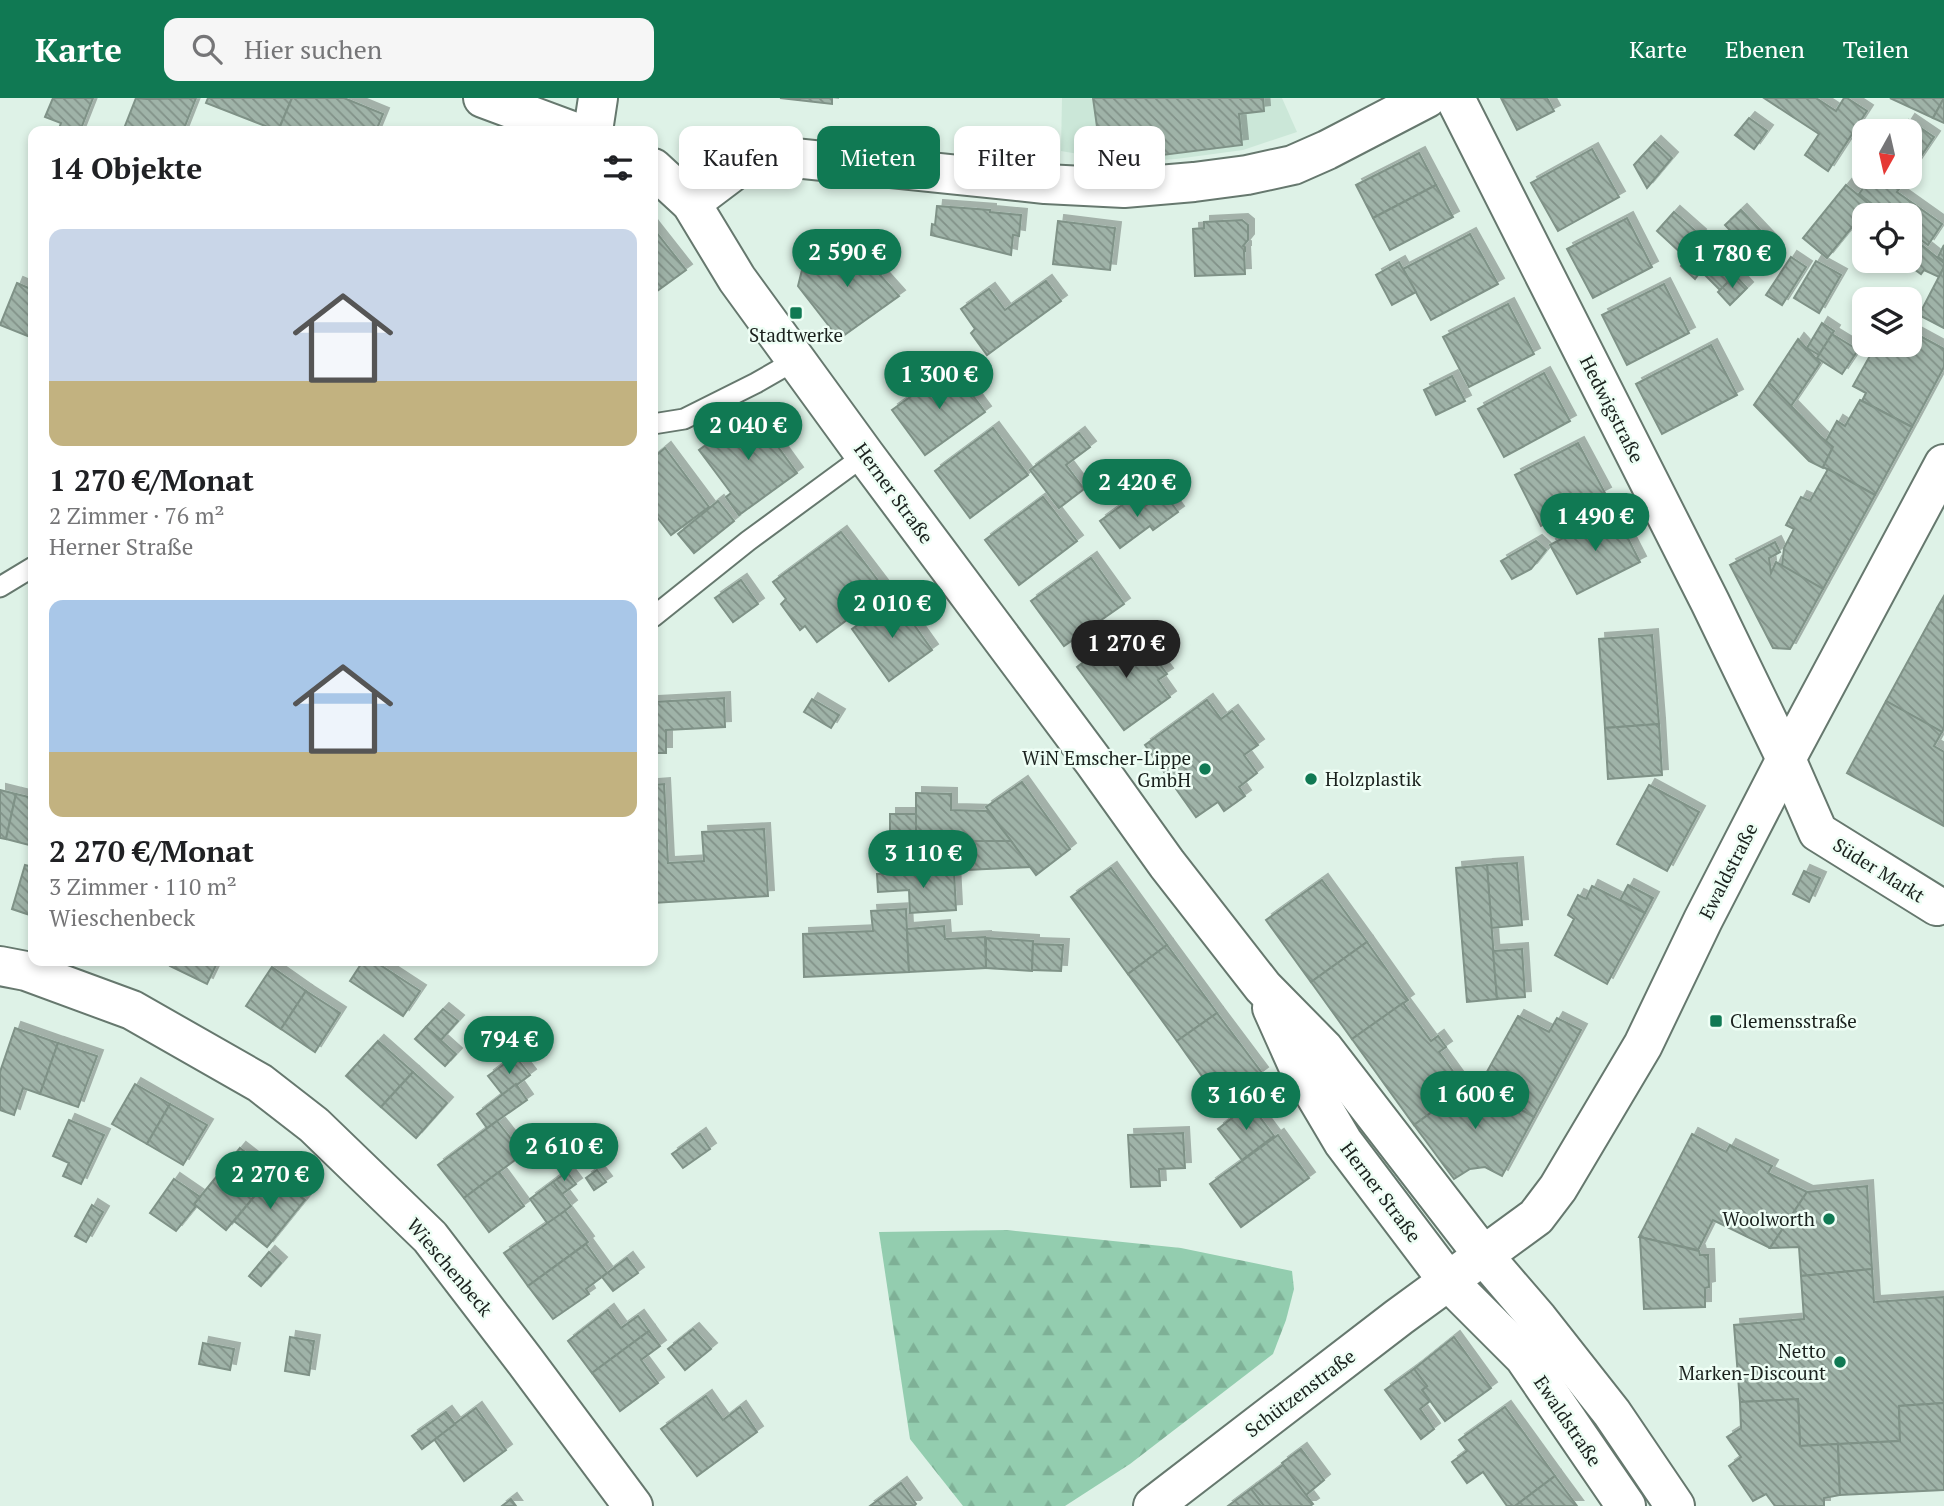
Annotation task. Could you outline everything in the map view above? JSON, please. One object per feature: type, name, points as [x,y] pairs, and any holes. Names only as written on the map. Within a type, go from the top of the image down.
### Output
[{"type":"street","points":[[483,98],[559,126]]},
{"type":"street","points":[[594,126],[598,98]]},
{"type":"street","points":[[691,203],[740,166],[765,155],[1045,184],[1124,188],[1247,175],[1293,165],[1427,98]]},
{"type":"street","name":"Hedwigstraße","points":[[1455,98],[1710,602],[1786,759]]},
{"type":"street","name":"Herner Straße","points":[[658,173],[691,203],[737,279],[1167,864],[1263,987],[1324,1049],[1483,1255]]},
{"type":"street","name":"Ewaldstraße","points":[[1626,1506],[1524,1357],[1448,1281],[1536,1217],[1558,1188],[1643,1045],[1703,920],[1786,759],[1941,474]]},
{"type":"street","name":"Süder Markt","points":[[1786,759],[1818,832],[1937,906]]},
{"type":"street","name":"Wieschenbeck","points":[[0,966],[26,971],[131,1010],[260,1083],[314,1125],[430,1237],[633,1506]]},
{"type":"street","name":"Herner Straße","points":[[1263,987],[1298,1066],[1343,1142],[1448,1281]]},
{"type":"street","name":"Ewaldstraße","points":[[1483,1255],[1538,1319],[1612,1413],[1675,1506]]},
{"type":"street","name":"Schützenstraße","points":[[1153,1506],[1448,1281]]},
{"type":"lane","points":[[658,423],[684,419],[796,360]]},
{"type":"lane","points":[[658,613],[748,541],[865,456]]},
{"type":"lane","points":[[0,587],[28,571]]},
{"type":"shaded area","points":[[1062,98],[1282,98],[1297,132],[1243,150],[1165,160],[1165,126],[1074,126],[1074,153],[1061,151]]},
{"type":"green space","points":[[1007,1230],[1181,1248],[1292,1271],[1294,1289],[1273,1354],[1130,1464],[1065,1506],[963,1506],[910,1439],[879,1232]]},
{"type":"building","points":[[53,98],[93,98],[82,126],[60,126],[61,123],[45,117]]},
{"type":"building","points":[[136,98],[196,98],[185,126],[125,126]]},
{"type":"building","points":[[208,98],[292,98],[280,126],[265,126],[206,103]]},
{"type":"building","points":[[292,98],[344,98],[383,114],[378,126],[280,126]]},
{"type":"building","points":[[780,98],[832,98],[832,104]]},
{"type":"building","points":[[1093,98],[1263,98],[1264,111],[1239,114],[1242,145],[1165,155],[1165,126],[1097,126]]},
{"type":"building","points":[[1501,98],[1547,98],[1554,111],[1517,130]]},
{"type":"building","points":[[1764,98],[1816,98],[1836,111],[1844,98],[1847,98],[1867,111],[1862,119],[1852,119],[1852,134],[1828,171],[1805,155],[1819,134]]},
{"type":"building","points":[[1890,98],[1944,98],[1933,118]]},
{"type":"building","points":[[1944,98],[1944,123],[1933,118]]},
{"type":"building","points":[[1749,118],[1767,131],[1754,149],[1735,135]]},
{"type":"building","points":[[1922,129],[1934,137],[1922,155]]},
{"type":"building","points":[[1655,142],[1672,158],[1647,188],[1634,165]]},
{"type":"building","points":[[1592,149],[1619,197],[1558,231],[1531,183]]},
{"type":"building","points":[[1419,153],[1436,185],[1373,218],[1356,185]]},
{"type":"building","points":[[1436,185],[1453,217],[1390,250],[1373,218]]},
{"type":"building","points":[[1846,185],[1868,203],[1852,203],[1852,227],[1827,258],[1803,238]]},
{"type":"building","points":[[1863,189],[1899,189],[1897,192],[1912,203],[1871,203],[1859,194]]},
{"type":"building","points":[[937,206],[1021,215],[1019,236],[1013,235],[1011,255],[931,235]]},
{"type":"building","points":[[1741,210],[1774,245],[1758,260],[1725,225]]},
{"type":"building","points":[[1922,210],[1942,224],[1928,245],[1922,241]]},
{"type":"building","points":[[1674,212],[1700,235],[1682,254],[1657,231]]},
{"type":"building","points":[[1627,218],[1652,267],[1593,298],[1567,249]]},
{"type":"building","points":[[1242,220],[1248,225],[1248,240],[1243,246],[1245,274],[1195,276],[1193,229],[1204,228],[1204,222]]},
{"type":"building","points":[[1058,221],[1115,228],[1110,270],[1053,264]]},
{"type":"building","points":[[658,234],[686,270],[658,290]]},
{"type":"building","points":[[1470,234],[1498,284],[1431,320],[1403,269]]},
{"type":"building","points":[[859,244],[868,256],[875,252],[887,269],[880,275],[899,296],[839,339],[798,286],[802,270]]},
{"type":"building","points":[[1701,244],[1735,275],[1720,290],[1701,271],[1695,279],[1681,266]]},
{"type":"building","points":[[1922,245],[1944,263],[1939,277],[1924,270],[1922,273]]},
{"type":"building","points":[[1944,245],[1944,261],[1938,257]]},
{"type":"building","points":[[1791,257],[1806,267],[1782,305],[1766,295]]},
{"type":"building","points":[[1816,261],[1841,275],[1819,313],[1794,298]]},
{"type":"building","points":[[1399,262],[1416,292],[1392,305],[1376,275]]},
{"type":"building","points":[[1944,267],[1944,328],[1922,317],[1922,309]]},
{"type":"building","points":[[1735,275],[1747,288],[1730,305],[1718,292]]},
{"type":"building","points":[[1046,281],[1061,301],[987,355],[971,333],[975,329],[961,309],[989,289],[1005,310]]},
{"type":"building","points":[[17,283],[28,288],[28,336],[0,325]]},
{"type":"building","points":[[1664,284],[1689,333],[1627,365],[1602,315]]},
{"type":"building","points":[[1508,304],[1534,354],[1469,387],[1443,337]]},
{"type":"building","points":[[1822,323],[1834,331],[1819,355],[1807,348]]},
{"type":"building","points":[[1832,334],[1852,346],[1853,357],[1842,374],[1817,358]]},
{"type":"building","points":[[1922,337],[1944,349],[1944,367],[1912,427],[1862,401],[1866,393],[1853,386],[1869,357],[1922,357]]},
{"type":"building","points":[[1798,339],[1820,363],[1791,406],[1769,383]]},
{"type":"building","points":[[1711,345],[1737,395],[1662,434],[1636,384]]},
{"type":"building","points":[[952,367],[985,412],[925,455],[892,410]]},
{"type":"building","points":[[1544,373],[1570,421],[1504,457],[1478,409]]},
{"type":"building","points":[[1452,376],[1465,401],[1436,415],[1424,390]]},
{"type":"building","points":[[1769,383],[1833,447],[1823,468],[1809,461],[1754,405]]},
{"type":"building","points":[[1860,400],[1912,427],[1875,495],[1823,467],[1833,447],[1826,441],[1837,421],[1845,426]]},
{"type":"building","points":[[752,411],[797,473],[739,515],[726,497],[731,493],[699,450]]},
{"type":"building","points":[[993,428],[1028,475],[970,518],[935,471]]},
{"type":"building","points":[[1079,433],[1090,447],[1066,465],[1084,489],[1059,508],[1030,470]]},
{"type":"building","points":[[1578,443],[1605,493],[1541,526],[1515,475]]},
{"type":"building","points":[[665,448],[709,507],[671,535],[658,518],[658,454]]},
{"type":"building","points":[[1828,469],[1875,495],[1823,589],[1782,566],[1784,548],[1794,529],[1786,525],[1801,497],[1810,501]]},
{"type":"building","points":[[1164,493],[1178,512],[1153,530],[1150,526],[1120,548],[1100,521],[1129,500],[1138,511]]},
{"type":"building","points":[[1043,497],[1077,541],[1019,585],[985,540]]},
{"type":"building","points":[[718,501],[734,521],[694,553],[678,534]]},
{"type":"building","points":[[1614,511],[1640,562],[1577,594],[1550,545]]},
{"type":"building","points":[[841,532],[886,591],[817,642],[805,626],[800,630],[781,604],[786,599],[773,582]]},
{"type":"building","points":[[1536,541],[1546,550],[1531,569],[1512,579],[1501,561]]},
{"type":"building","points":[[1775,542],[1780,552],[1769,558],[1771,573],[1776,562],[1823,589],[1790,649],[1773,648],[1730,565]]},
{"type":"building","points":[[1091,558],[1124,604],[1064,646],[1031,601]]},
{"type":"building","points":[[741,580],[758,604],[733,622],[715,598]]},
{"type":"building","points":[[1944,596],[1944,612],[1937,608]]},
{"type":"building","points":[[895,598],[932,650],[889,681],[852,629]]},
{"type":"building","points":[[1937,608],[1944,612],[1942,732],[1886,701]]},
{"type":"building","points":[[1125,631],[1139,651],[1146,646],[1167,674],[1158,680],[1170,697],[1124,730],[1077,667]]},
{"type":"building","points":[[1652,635],[1659,724],[1605,728],[1599,639]]},
{"type":"building","points":[[724,698],[725,727],[666,730],[666,753],[658,753],[658,702]]},
{"type":"building","points":[[812,699],[839,715],[831,728],[804,712]]},
{"type":"building","points":[[1207,700],[1221,719],[1232,711],[1258,745],[1244,755],[1257,773],[1239,787],[1245,796],[1224,811],[1218,802],[1196,817],[1145,745]]},
{"type":"building","points":[[1886,701],[1942,732],[1934,746],[1944,752],[1944,826],[1847,773]]},
{"type":"building","points":[[1659,724],[1662,775],[1608,779],[1605,728]]},
{"type":"building","points":[[1022,782],[1070,849],[1036,875],[986,807]]},
{"type":"building","points":[[664,784],[668,863],[704,861],[702,832],[764,829],[768,896],[658,903],[658,785]]},
{"type":"building","points":[[1649,785],[1699,812],[1667,871],[1617,844]]},
{"type":"building","points":[[0,790],[16,794],[6,839],[0,838]]},
{"type":"building","points":[[916,793],[951,794],[951,810],[988,811],[1011,841],[916,841]]},
{"type":"building","points":[[16,794],[28,797],[28,845],[6,839]]},
{"type":"building","points":[[890,814],[916,814],[916,841],[890,840]]},
{"type":"building","points":[[924,841],[1011,841],[1030,867],[925,872]]},
{"type":"building","points":[[1517,863],[1522,925],[1491,928],[1487,865]]},
{"type":"building","points":[[25,865],[28,866],[28,914],[12,909]]},
{"type":"building","points":[[1487,865],[1497,999],[1467,1002],[1456,868]]},
{"type":"building","points":[[1111,868],[1167,945],[1128,974],[1071,897]]},
{"type":"building","points":[[954,871],[956,910],[910,913],[909,890],[878,892],[877,874]]},
{"type":"building","points":[[1804,871],[1820,878],[1809,902],[1793,894]]},
{"type":"building","points":[[1322,880],[1367,942],[1311,982],[1266,920]]},
{"type":"building","points":[[1628,885],[1653,898],[1645,913],[1620,900]]},
{"type":"building","points":[[1592,886],[1645,913],[1607,984],[1555,955],[1574,919],[1568,915],[1578,895],[1586,899]]},
{"type":"building","points":[[906,909],[909,972],[804,977],[803,934],[873,931],[871,911]]},
{"type":"building","points":[[944,926],[945,939],[985,937],[986,968],[909,972],[907,929]]},
{"type":"building","points":[[986,938],[1033,941],[1032,971],[986,968]]},
{"type":"building","points":[[1367,942],[1408,1000],[1352,1039],[1311,982]]},
{"type":"building","points":[[1033,944],[1063,945],[1061,971],[1032,970]]},
{"type":"building","points":[[1167,945],[1217,1013],[1177,1041],[1128,974]]},
{"type":"building","points":[[1522,949],[1525,997],[1497,999],[1493,951]]},
{"type":"building","points":[[170,966],[216,966],[207,984]]},
{"type":"building","points":[[360,966],[382,966],[420,991],[403,1016],[350,981]]},
{"type":"building","points":[[272,967],[306,991],[281,1029],[246,1006]]},
{"type":"building","points":[[306,991],[340,1013],[315,1052],[281,1029]]},
{"type":"building","points":[[1403,1003],[1431,1041],[1438,1036],[1446,1047],[1439,1052],[1465,1088],[1414,1125],[1352,1039]]},
{"type":"building","points":[[443,1009],[458,1021],[441,1040],[426,1027]]},
{"type":"building","points":[[1217,1013],[1262,1073],[1221,1103],[1177,1041]]},
{"type":"building","points":[[1518,1016],[1549,1032],[1557,1018],[1581,1030],[1534,1117],[1479,1086]]},
{"type":"building","points":[[426,1027],[456,1054],[445,1066],[415,1039]]},
{"type":"building","points":[[15,1028],[58,1043],[40,1094],[23,1088],[14,1115],[0,1110],[0,1072]]},
{"type":"building","points":[[378,1041],[413,1072],[381,1107],[346,1076]]},
{"type":"building","points":[[58,1043],[97,1056],[78,1107],[40,1094]]},
{"type":"building","points":[[515,1056],[530,1075],[503,1095],[488,1076]]},
{"type":"building","points":[[413,1072],[447,1103],[416,1138],[381,1107]]},
{"type":"building","points":[[1472,1083],[1534,1117],[1502,1176],[1485,1167],[1470,1169],[1454,1179],[1414,1125]]},
{"type":"building","points":[[135,1084],[170,1104],[147,1144],[112,1124]]},
{"type":"building","points":[[516,1084],[527,1100],[487,1128],[477,1114]]},
{"type":"building","points":[[170,1104],[207,1125],[183,1165],[147,1144]]},
{"type":"building","points":[[1250,1104],[1274,1136],[1242,1160],[1218,1129]]},
{"type":"building","points":[[69,1120],[104,1135],[81,1184],[63,1176],[69,1163],[53,1156]]},
{"type":"building","points":[[497,1121],[523,1154],[464,1198],[438,1165]]},
{"type":"building","points":[[1183,1133],[1185,1168],[1159,1169],[1160,1186],[1131,1187],[1128,1135]]},
{"type":"building","points":[[700,1134],[710,1149],[683,1168],[672,1154]]},
{"type":"building","points":[[1692,1134],[1726,1152],[1730,1145],[1772,1166],[1768,1173],[1807,1192],[1770,1248],[1713,1220],[1698,1250],[1639,1237]]},
{"type":"building","points":[[1278,1135],[1309,1178],[1241,1227],[1210,1184]]},
{"type":"building","points":[[240,1148],[273,1174],[226,1230],[194,1204]]},
{"type":"building","points":[[597,1170],[606,1182],[594,1190],[586,1178]]},
{"type":"building","points":[[499,1172],[524,1206],[489,1232],[464,1198]]},
{"type":"building","points":[[567,1172],[576,1184],[562,1194],[553,1182]]},
{"type":"building","points":[[273,1174],[305,1200],[267,1247],[234,1221]]},
{"type":"building","points":[[174,1179],[200,1197],[176,1231],[150,1213]]},
{"type":"building","points":[[553,1182],[571,1206],[548,1224],[530,1199]]},
{"type":"building","name":"Woolworth","points":[[1867,1186],[1872,1269],[1801,1276],[1799,1247],[1770,1248],[1807,1192]]},
{"type":"building","points":[[92,1205],[103,1212],[86,1242],[75,1236]]},
{"type":"building","points":[[565,1211],[588,1242],[528,1286],[504,1253]]},
{"type":"building","points":[[1640,1237],[1708,1255],[1709,1287],[1705,1288],[1705,1307],[1644,1309]]},
{"type":"building","points":[[586,1244],[607,1273],[586,1289],[589,1294],[553,1319],[528,1286]]},
{"type":"building","points":[[269,1252],[281,1263],[261,1286],[249,1276]]},
{"type":"building","points":[[627,1258],[638,1273],[613,1291],[602,1277]]},
{"type":"building","name":"Netto Marken-Discount","points":[[1872,1269],[1874,1302],[1944,1297],[1944,1403],[1899,1406],[1900,1441],[1800,1446],[1798,1399],[1740,1402],[1734,1325],[1804,1319],[1801,1276]]},
{"type":"building","points":[[608,1310],[621,1328],[638,1316],[649,1331],[592,1373],[568,1341]]},
{"type":"building","points":[[693,1329],[711,1349],[685,1370],[668,1349]]},
{"type":"building","points":[[649,1331],[660,1346],[641,1360],[658,1383],[620,1411],[592,1373]]},
{"type":"building","points":[[290,1337],[314,1341],[309,1375],[285,1371]]},
{"type":"building","points":[[1454,1337],[1491,1388],[1445,1421],[1422,1390],[1427,1386],[1414,1369]]},
{"type":"building","points":[[203,1343],[234,1349],[230,1370],[199,1364]]},
{"type":"building","points":[[1414,1369],[1427,1386],[1422,1390],[1430,1401],[1420,1409],[1434,1429],[1421,1439],[1385,1390]]},
{"type":"building","points":[[706,1396],[723,1420],[740,1407],[757,1432],[697,1476],[661,1429]]},
{"type":"building","points":[[1798,1399],[1800,1446],[1838,1444],[1840,1495],[1824,1498],[1824,1506],[1775,1506],[1766,1494],[1753,1501],[1729,1466],[1741,1457],[1727,1437],[1741,1428],[1740,1402]]},
{"type":"building","points":[[1944,1403],[1944,1490],[1840,1495],[1838,1444],[1900,1441],[1899,1406]]},
{"type":"building","points":[[1505,1407],[1555,1476],[1515,1506],[1507,1506],[1483,1472],[1467,1483],[1452,1462],[1467,1451],[1459,1440]]},
{"type":"building","points":[[476,1408],[506,1450],[464,1481],[434,1439]]},
{"type":"building","points":[[446,1412],[455,1424],[422,1449],[412,1436]]},
{"type":"building","points":[[1301,1449],[1324,1480],[1306,1495],[1282,1463]]},
{"type":"building","points":[[1283,1465],[1313,1504],[1264,1506],[1251,1489]]},
{"type":"building","points":[[1555,1476],[1577,1506],[1515,1506]]},
{"type":"building","points":[[901,1483],[916,1504],[914,1506],[870,1506]]},
{"type":"building","points":[[1251,1489],[1264,1506],[1228,1506]]},
{"type":"building","points":[[511,1499],[516,1506],[502,1506]]},
{"type":"place","name":"Stadtwerke","points":[[796,313]]},
{"type":"place","name":"WiN Emscher-Lippe GmbH","points":[[1205,769]]},
{"type":"place","name":"Holzplastik","points":[[1311,779]]},
{"type":"place","name":"Clemensstraße","points":[[1716,1021]]},
{"type":"place","name":"Woolworth","points":[[1829,1219]]},
{"type":"place","name":"Netto Marken-Discount","points":[[1840,1362]]}]
